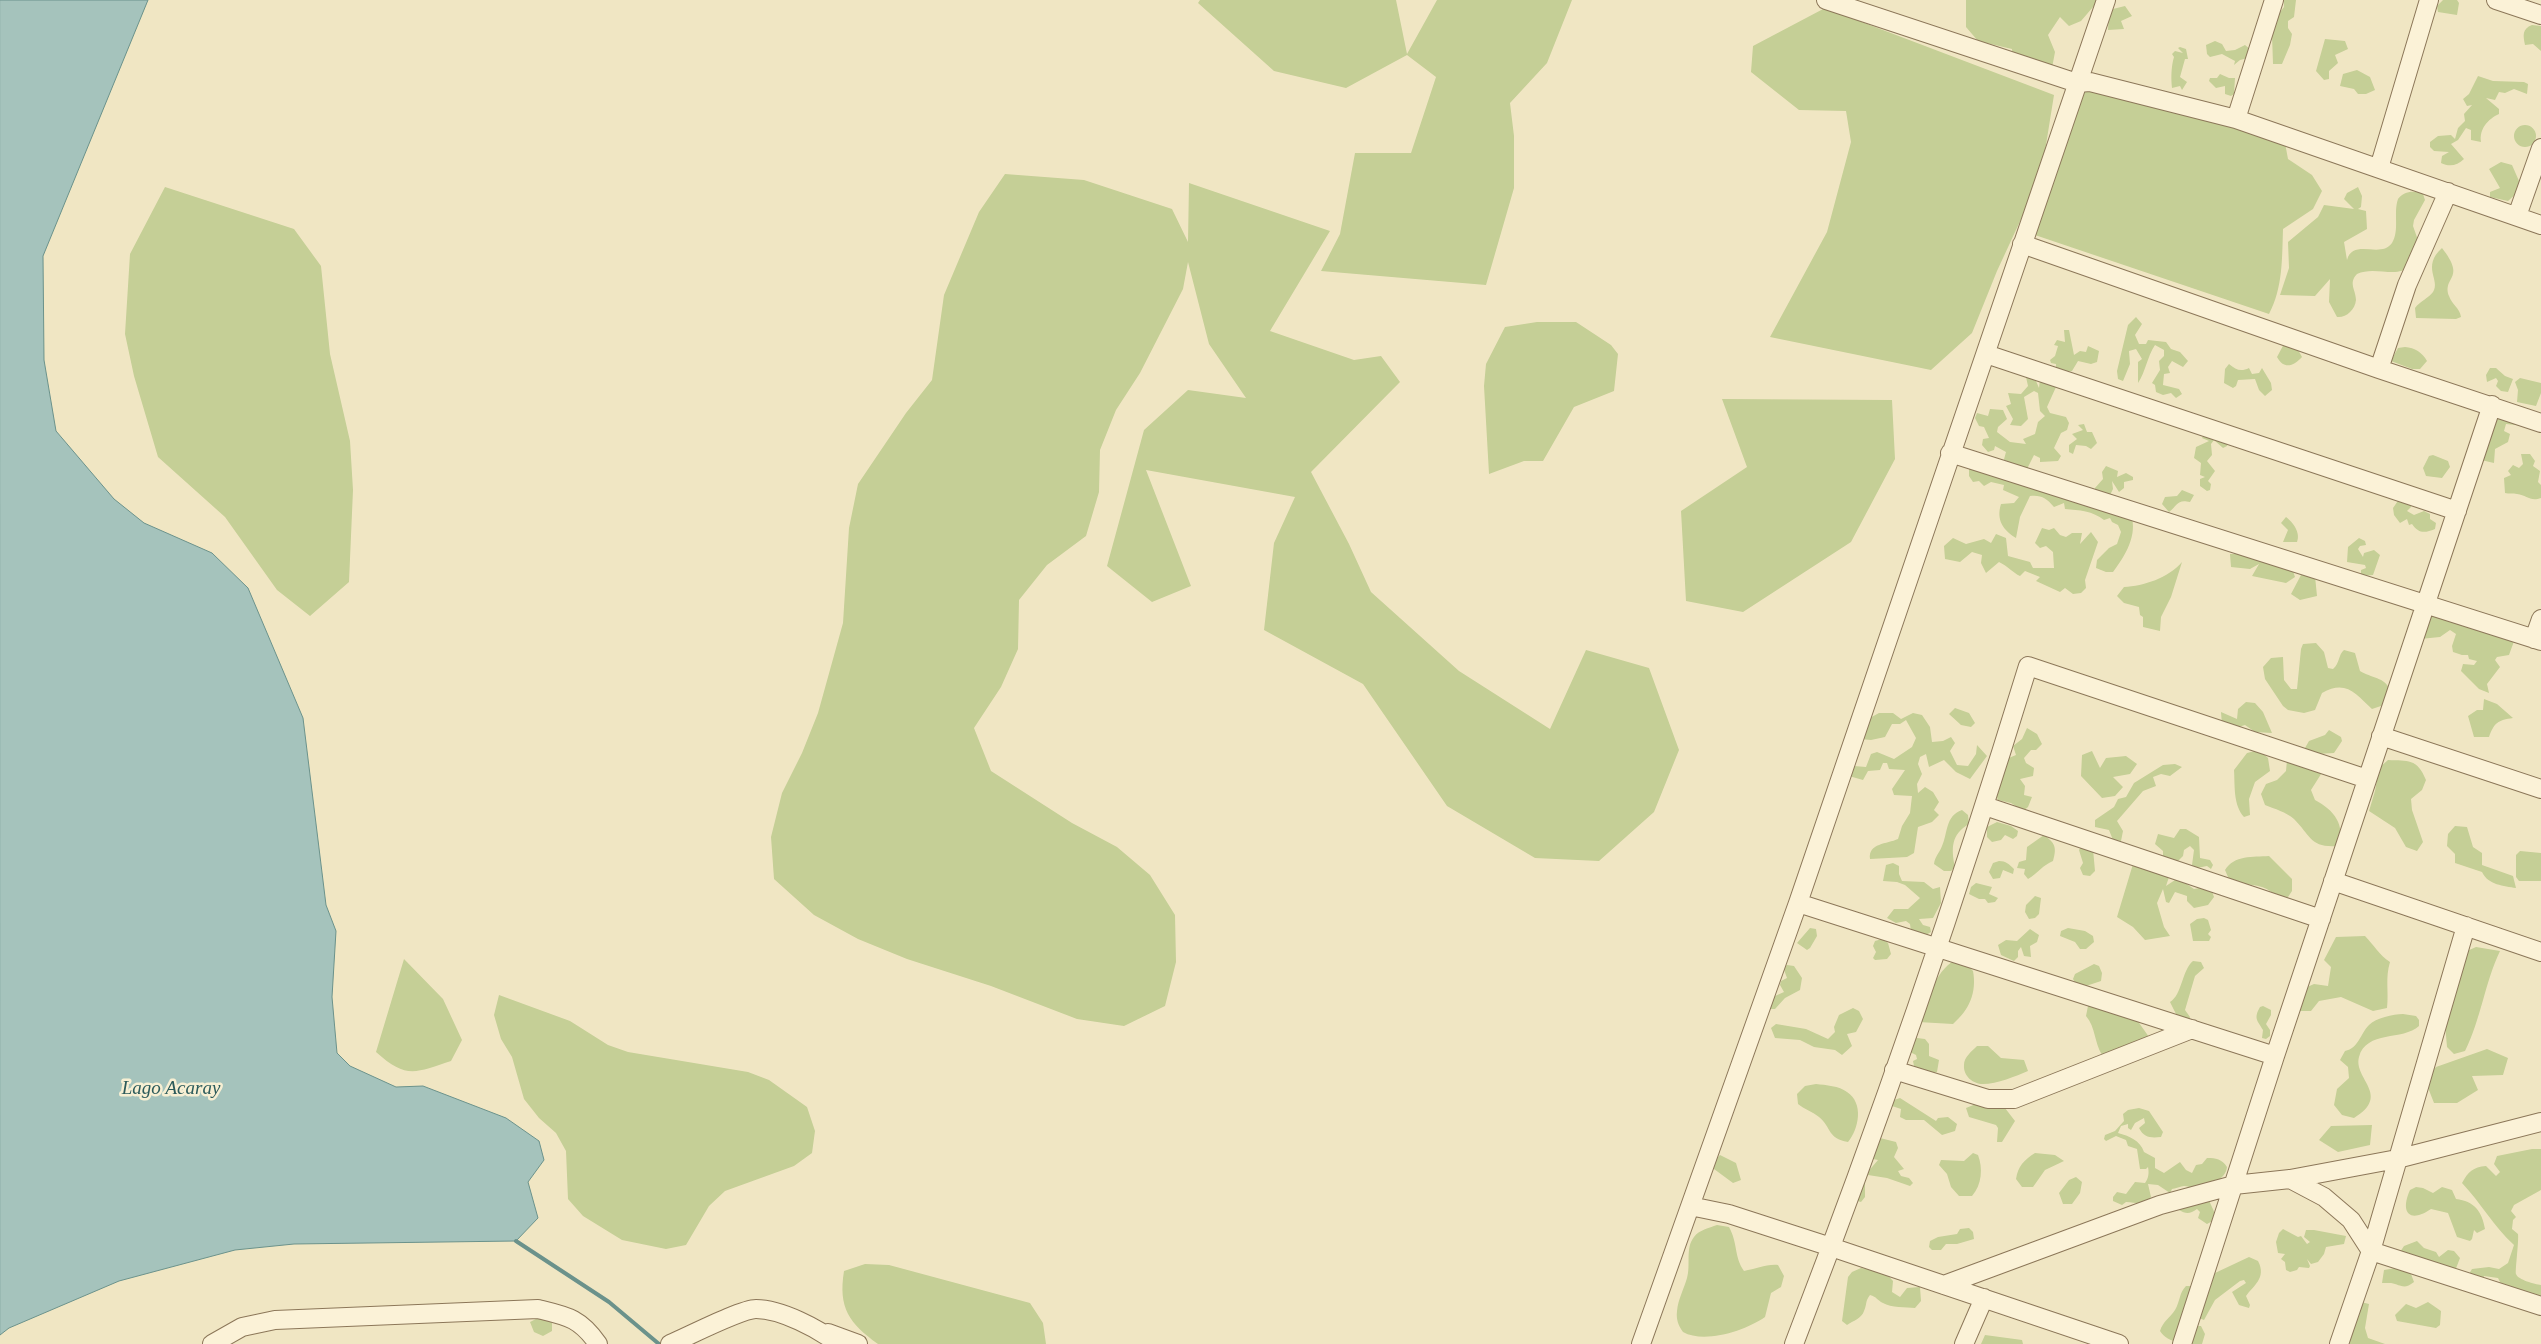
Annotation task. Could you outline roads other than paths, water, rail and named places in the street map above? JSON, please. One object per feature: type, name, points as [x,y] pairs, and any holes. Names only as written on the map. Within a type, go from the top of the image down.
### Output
[{"type":"street","points":[[1826,0],[2077,83],[2090,82],[2236,118],[2541,225]]},
{"type":"street","points":[[1641,1344],[1798,903],[2106,0]]},
{"type":"street","points":[[2236,118],[2274,0]]},
{"type":"street","points":[[2379,168],[2429,0]]},
{"type":"street","points":[[2496,0],[2541,15]]},
{"type":"street","points":[[2518,216],[2541,148]]},
{"type":"street","points":[[2379,369],[2407,285],[2448,192]]},
{"type":"street","points":[[2022,244],[2379,369],[2492,405],[2541,423]]},
{"type":"street","points":[[1986,354],[2457,511]]},
{"type":"street","points":[[2182,1344],[2366,780],[2492,405]]},
{"type":"street","points":[[1950,453],[2538,640],[2541,619]]},
{"type":"street","points":[[1794,1344],[1831,1247],[1894,1070],[1985,806],[2028,666],[2366,780]]},
{"type":"street","points":[[2381,736],[2541,789]]},
{"type":"street","points":[[1985,806],[2321,919]]},
{"type":"street","points":[[2333,881],[2541,952]]},
{"type":"street","points":[[1798,903],[2275,1056]]},
{"type":"street","points":[[2339,1344],[2371,1251],[2466,926]]},
{"type":"street","points":[[1894,1070],[1988,1098],[2014,1099],[2192,1029]]},
{"type":"street","points":[[1944,1285],[2160,1205],[2234,1185],[2290,1178],[2397,1159],[2541,1122]]},
{"type":"street","points":[[2290,1178],[2324,1197],[2350,1220],[2371,1251],[2541,1306]]},
{"type":"street","points":[[1690,1206],[1729,1214],[1831,1247],[2113,1343]]},
{"type":"street","points":[[1964,1344],[1984,1298]]},
{"type":"street","points":[[212,1344],[242,1327],[275,1320],[538,1309],[568,1316],[587,1328],[598,1344]]},
{"type":"street","points":[[670,1344],[756,1309],[771,1311],[858,1344]]},
{"type":"street","points":[[823,1331],[838,1344]]},
{"type":"water","name":"Lago Acaray","points":[[0,0],[148,0],[43,256],[44,360],[56,431],[114,499],[144,523],[212,553],[248,588],[303,718],[326,905],[336,931],[332,997],[337,1053],[350,1066],[396,1087],[423,1086],[506,1118],[539,1141],[544,1160],[528,1182],[538,1218],[516,1241],[294,1244],[235,1250],[119,1281],[9,1328],[0,1335]]},
{"type":"waterway","points":[[516,1241],[609,1302],[659,1344]]}]
